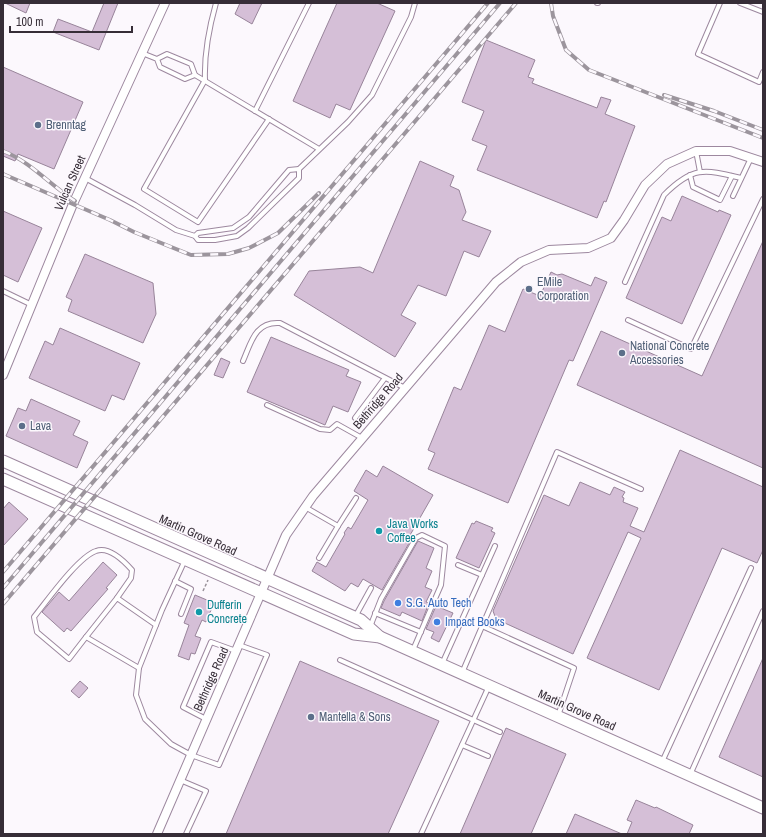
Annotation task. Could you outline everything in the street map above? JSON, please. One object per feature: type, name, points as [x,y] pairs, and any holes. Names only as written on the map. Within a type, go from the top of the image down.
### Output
[{"type":"main road","name":"Martin Grove Road","points":[[3,461],[361,620],[380,636],[412,651],[763,808]]},
{"type":"main road","name":"Martin Grove Road","points":[[3,479],[354,634],[380,636]]},
{"type":"street","name":"Vulcan Street","points":[[3,375],[85,178],[165,3]]},
{"type":"street","name":"Bethridge Road","points":[[157,834],[286,535],[313,496],[496,282],[521,262],[549,250],[588,248],[610,238],[624,220],[645,185],[667,164],[696,151],[730,151],[763,162]]},
{"type":"lane","points":[[216,3],[210,24],[204,62],[205,80],[144,189],[198,222],[269,119]]},
{"type":"lane","points":[[255,111],[309,3]]},
{"type":"lane","points":[[85,178],[135,205],[176,230],[195,236],[198,240],[215,240],[237,236],[248,228],[299,178],[300,169],[348,122],[372,95],[411,17],[415,3]]},
{"type":"lane","points":[[720,3],[698,54],[759,82],[763,72]]},
{"type":"lane","points":[[740,3],[763,12]]},
{"type":"lane","points":[[142,53],[157,59],[160,67],[186,79],[195,75]]},
{"type":"lane","points":[[157,59],[167,54],[191,64],[195,75],[319,149]]},
{"type":"lane","points":[[696,151],[700,172]]},
{"type":"lane","points":[[733,196],[751,157]]},
{"type":"lane","points":[[195,236],[198,233],[233,228],[249,217],[289,170],[300,169]]},
{"type":"lane","points":[[625,282],[664,195],[675,184],[690,175],[700,172],[714,172],[741,178]]},
{"type":"lane","points":[[690,175],[693,187],[720,200],[732,176]]},
{"type":"lane","points":[[628,320],[691,349],[763,199]]},
{"type":"lane","points":[[3,291],[32,305]]},
{"type":"lane","points":[[243,361],[258,330],[262,326],[272,322],[280,323],[405,388]]},
{"type":"lane","points":[[355,418],[385,378]]},
{"type":"lane","points":[[267,405],[320,429],[330,430],[337,424],[362,438]]},
{"type":"lane","points":[[462,673],[557,452],[641,490]]},
{"type":"lane","points":[[319,558],[356,498]]},
{"type":"lane","points":[[305,507],[338,526]]},
{"type":"lane","points":[[370,628],[381,600],[416,538],[422,535],[445,546],[442,584],[412,651]]},
{"type":"lane","points":[[442,664],[495,546]]},
{"type":"lane","points":[[96,550],[108,551],[124,560],[132,570],[131,578],[117,598],[69,659],[37,632],[34,617],[81,560],[96,550]]},
{"type":"lane","points":[[185,560],[156,624],[139,668],[136,695],[145,718],[171,744],[191,755],[219,765],[267,655],[211,642],[183,707],[206,719]]},
{"type":"lane","points":[[458,565],[482,575]]},
{"type":"lane","points":[[662,763],[751,568]]},
{"type":"lane","points":[[175,581],[191,589],[181,614]]},
{"type":"lane","points":[[354,617],[371,588]]},
{"type":"lane","points":[[117,598],[156,624]]},
{"type":"lane","points":[[690,775],[763,611]]},
{"type":"lane","points":[[376,613],[421,632]]},
{"type":"lane","points":[[482,626],[574,668],[558,716]]},
{"type":"lane","points":[[86,637],[139,668]]},
{"type":"lane","points":[[340,660],[500,732]]},
{"type":"lane","points":[[421,834],[489,685]]},
{"type":"lane","points":[[462,745],[488,756]]},
{"type":"lane","points":[[180,780],[206,792],[186,834]]},
{"type":"path","points":[[203,591],[209,580]]},
{"type":"building","points":[[5,3],[30,3],[26,13]]},
{"type":"building","points":[[104,3],[118,3],[99,50],[53,32],[58,19],[92,32]]},
{"type":"building","points":[[240,3],[262,3],[252,24],[235,14]]},
{"type":"building","points":[[337,3],[377,3],[395,11],[350,110],[336,104],[330,118],[293,101]]},
{"type":"building","points":[[486,40],[535,60],[528,77],[534,79],[532,83],[597,108],[601,97],[611,100],[605,114],[635,126],[606,202],[604,201],[597,218],[477,170],[487,146],[472,140],[484,111],[462,102]]},
{"type":"building","name":"Brenntag","points":[[3,67],[83,102],[54,169],[18,154],[15,161],[3,156]]},
{"type":"building","points":[[420,161],[454,176],[450,186],[459,190],[466,212],[462,220],[491,231],[479,257],[464,251],[446,296],[418,285],[401,315],[416,323],[395,357],[294,295],[309,271],[360,267],[373,273]]},
{"type":"building","points":[[682,196],[718,212],[719,210],[731,215],[682,324],[626,298],[662,217],[671,221]]},
{"type":"building","points":[[3,211],[42,228],[18,282],[3,275]]},
{"type":"building","name":"National Concrete Accessories","points":[[763,241],[763,468],[577,385],[601,331],[702,376]]},
{"type":"building","points":[[85,254],[153,283],[156,314],[143,343],[68,311],[72,300],[66,297]]},
{"type":"building","points":[[551,272],[557,275],[562,274],[591,286],[595,277],[607,282],[573,361],[569,360],[508,503],[428,469],[435,453],[428,450],[454,387],[461,390],[489,325],[505,332],[523,289],[540,296]]},
{"type":"building","points":[[60,328],[140,363],[124,400],[112,395],[105,411],[29,378],[45,341],[53,345]]},
{"type":"building","points":[[271,337],[349,370],[346,376],[361,382],[348,412],[333,406],[325,425],[247,392]]},
{"type":"building","points":[[221,358],[230,362],[223,378],[214,375]]},
{"type":"building","points":[[31,399],[80,421],[73,435],[88,442],[77,468],[6,436],[18,408],[26,411]]},
{"type":"building","points":[[680,450],[763,487],[763,550],[757,563],[722,548],[659,690],[587,658],[641,538],[628,532],[573,654],[496,619],[493,611],[544,495],[569,506],[580,482],[610,495],[614,487],[625,492],[622,497],[624,498],[623,502],[638,508],[630,526],[644,532]]},
{"type":"building","name":"Java Works Coffee","points":[[383,466],[433,495],[409,537],[412,538],[382,590],[363,579],[358,587],[351,583],[345,591],[312,571],[317,562],[326,567],[345,534],[344,533],[348,527],[351,529],[368,500],[354,491],[366,470],[377,477]]},
{"type":"building","points":[[9,502],[28,519],[3,546],[3,509]]},
{"type":"building","points":[[476,521],[493,528],[491,531],[495,533],[479,568],[456,558],[472,523],[474,524]]},
{"type":"building","points":[[418,541],[434,548],[426,568],[432,571],[425,587],[432,590],[426,602],[429,603],[422,621],[402,612],[400,616],[381,608]]},
{"type":"building","points":[[103,562],[117,575],[106,588],[108,589],[71,631],[67,628],[64,632],[42,612],[59,592],[69,601]]},
{"type":"building","points":[[195,595],[214,603],[206,622],[202,620],[195,636],[201,638],[195,654],[191,653],[189,660],[178,656],[189,625],[184,623]]},
{"type":"building","points":[[436,606],[453,613],[439,642],[431,638],[434,632],[426,629]]},
{"type":"building","points":[[763,658],[763,777],[719,757]]},
{"type":"building","points":[[300,661],[439,721],[388,834],[226,834]]},
{"type":"building","points":[[80,681],[88,688],[79,698],[71,691]]},
{"type":"building","points":[[506,728],[566,754],[531,834],[460,834]]},
{"type":"building","points":[[636,800],[655,808],[656,807],[693,825],[689,834],[627,834],[632,822],[627,820]]},
{"type":"building","points":[[575,814],[622,834],[566,834]]},
{"type":"railway","points":[[3,572],[488,3]]},
{"type":"railway","points":[[3,588],[500,3]]},
{"type":"railway","points":[[3,604],[516,3]]},
{"type":"railway","points":[[551,3],[553,16],[566,50],[589,70],[763,138]]},
{"type":"railway","points":[[664,95],[714,111],[763,130]]},
{"type":"railway","points":[[3,151],[23,161],[75,201]]},
{"type":"railway","points":[[3,174],[110,220],[134,232],[191,255],[228,254],[249,248],[278,233],[319,193]]},
{"type":"place","name":"Brenntag","points":[[38,125]]},
{"type":"place","name":"EMile Corporation","points":[[529,289]]},
{"type":"place","name":"National Concrete Accessories","points":[[622,353]]},
{"type":"place","name":"Lava","points":[[22,426]]},
{"type":"place","name":"Java Works Coffee","points":[[379,531]]},
{"type":"place","name":"S.G. Auto Tech","points":[[398,603]]},
{"type":"place","name":"Dufferin Concrete","points":[[199,612]]},
{"type":"place","name":"Impact Books","points":[[437,622]]},
{"type":"place","name":"Mantella & Sons","points":[[311,717]]}]
